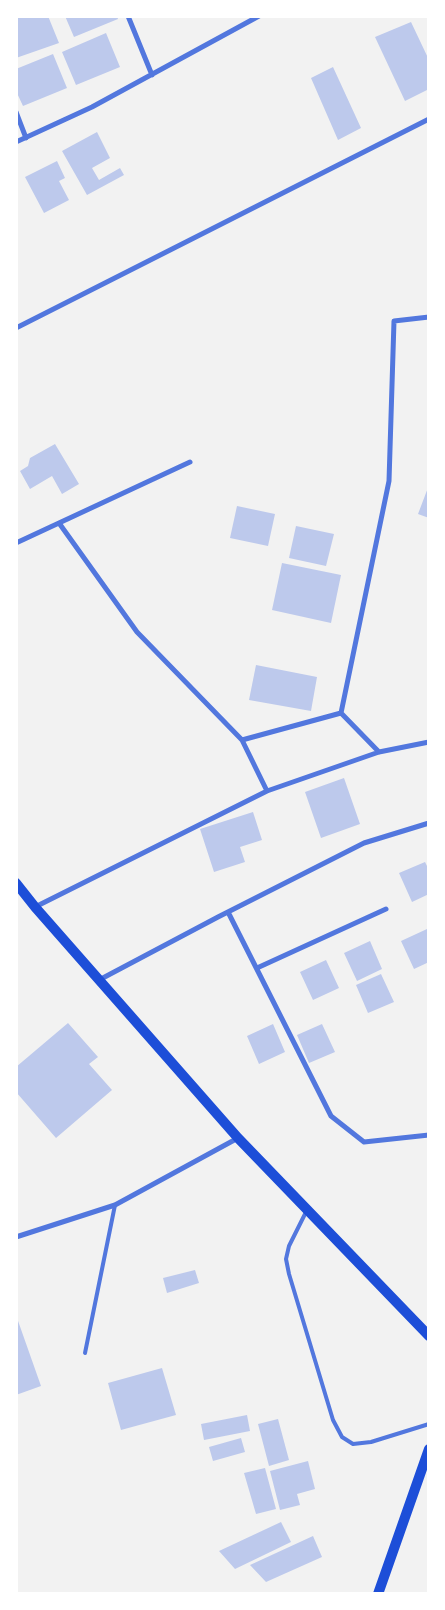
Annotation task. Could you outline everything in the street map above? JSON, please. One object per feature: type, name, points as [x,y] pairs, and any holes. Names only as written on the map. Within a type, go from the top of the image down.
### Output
[{"type":"main road","points":[[16,883],[238,1138],[429,1336]]},
{"type":"main road","points":[[378,1594],[425,1474],[429,1449]]},
{"type":"street","points":[[128,16],[152,75]]},
{"type":"street","points":[[16,142],[92,107],[259,16]]},
{"type":"street","points":[[16,112],[26,138]]},
{"type":"street","points":[[16,328],[429,119]]},
{"type":"street","points":[[342,713],[389,481],[394,321],[429,317]]},
{"type":"street","points":[[16,544],[190,462]]},
{"type":"street","points":[[59,523],[137,632],[242,740],[267,791]]},
{"type":"street","points":[[242,740],[342,713]]},
{"type":"street","points":[[342,713],[379,752]]},
{"type":"street","points":[[35,907],[267,791],[379,752],[429,742]]},
{"type":"street","points":[[99,980],[364,843],[429,823]]},
{"type":"street","points":[[257,968],[386,909]]},
{"type":"street","points":[[228,912],[331,1116],[364,1142],[429,1135]]},
{"type":"street","points":[[16,1237],[115,1205],[238,1138]]},
{"type":"lane","points":[[85,1353],[115,1205]]},
{"type":"lane","points":[[307,1210],[288,1246],[286,1258],[288,1274],[333,1420],[342,1437],[353,1444],[372,1442],[429,1424]]},
{"type":"building","points":[[16,16],[48,16],[59,43],[16,58]]},
{"type":"building","points":[[65,16],[117,16],[118,19],[74,37]]},
{"type":"building","points":[[411,22],[429,60],[429,89],[405,101],[375,37]]},
{"type":"building","points":[[106,33],[120,67],[76,85],[62,52]]},
{"type":"building","points":[[53,54],[67,88],[23,106],[16,91],[16,69]]},
{"type":"building","points":[[333,67],[361,128],[338,140],[311,78]]},
{"type":"building","points":[[97,132],[110,158],[92,168],[99,180],[120,168],[124,175],[87,195],[62,151]]},
{"type":"building","points":[[57,161],[65,178],[59,181],[69,200],[44,213],[25,177]]},
{"type":"building","points":[[55,444],[79,484],[62,494],[52,476],[30,489],[20,471],[28,466],[30,458]]},
{"type":"building","points":[[429,485],[429,518],[418,514]]},
{"type":"building","points":[[237,506],[275,514],[268,546],[230,538]]},
{"type":"building","points":[[296,526],[334,534],[326,566],[289,558]]},
{"type":"building","points":[[282,563],[341,575],[331,623],[272,610]]},
{"type":"building","points":[[256,665],[317,677],[311,711],[249,700]]},
{"type":"building","points":[[344,778],[360,824],[321,838],[305,792]]},
{"type":"building","points":[[253,812],[262,840],[240,847],[245,862],[214,872],[200,829]]},
{"type":"building","points":[[425,862],[429,870],[429,894],[412,902],[399,873]]},
{"type":"building","points":[[427,929],[429,933],[429,962],[414,969],[401,941]]},
{"type":"building","points":[[370,941],[382,969],[357,981],[344,953]]},
{"type":"building","points":[[326,960],[339,988],[313,1000],[300,972]]},
{"type":"building","points":[[381,974],[394,1002],[368,1013],[356,985]]},
{"type":"building","points":[[68,1023],[98,1057],[89,1064],[112,1090],[56,1138],[16,1092],[16,1067]]},
{"type":"building","points":[[273,1024],[285,1052],[259,1064],[247,1036]]},
{"type":"building","points":[[322,1024],[335,1052],[309,1063],[297,1035]]},
{"type":"building","points":[[195,1270],[199,1283],[167,1293],[163,1278]]},
{"type":"building","points":[[16,1319],[41,1386],[16,1395]]},
{"type":"building","points":[[162,1368],[176,1415],[121,1430],[108,1383]]},
{"type":"building","points":[[247,1415],[250,1431],[204,1440],[201,1424]]},
{"type":"building","points":[[278,1419],[289,1460],[269,1466],[258,1424]]},
{"type":"building","points":[[241,1438],[245,1452],[213,1461],[209,1447]]},
{"type":"building","points":[[308,1461],[315,1489],[297,1494],[300,1505],[280,1510],[270,1471]]},
{"type":"building","points":[[265,1468],[276,1509],[256,1514],[244,1473]]},
{"type":"building","points":[[281,1522],[291,1542],[235,1569],[219,1551]]},
{"type":"building","points":[[313,1536],[322,1557],[266,1582],[250,1565]]}]
